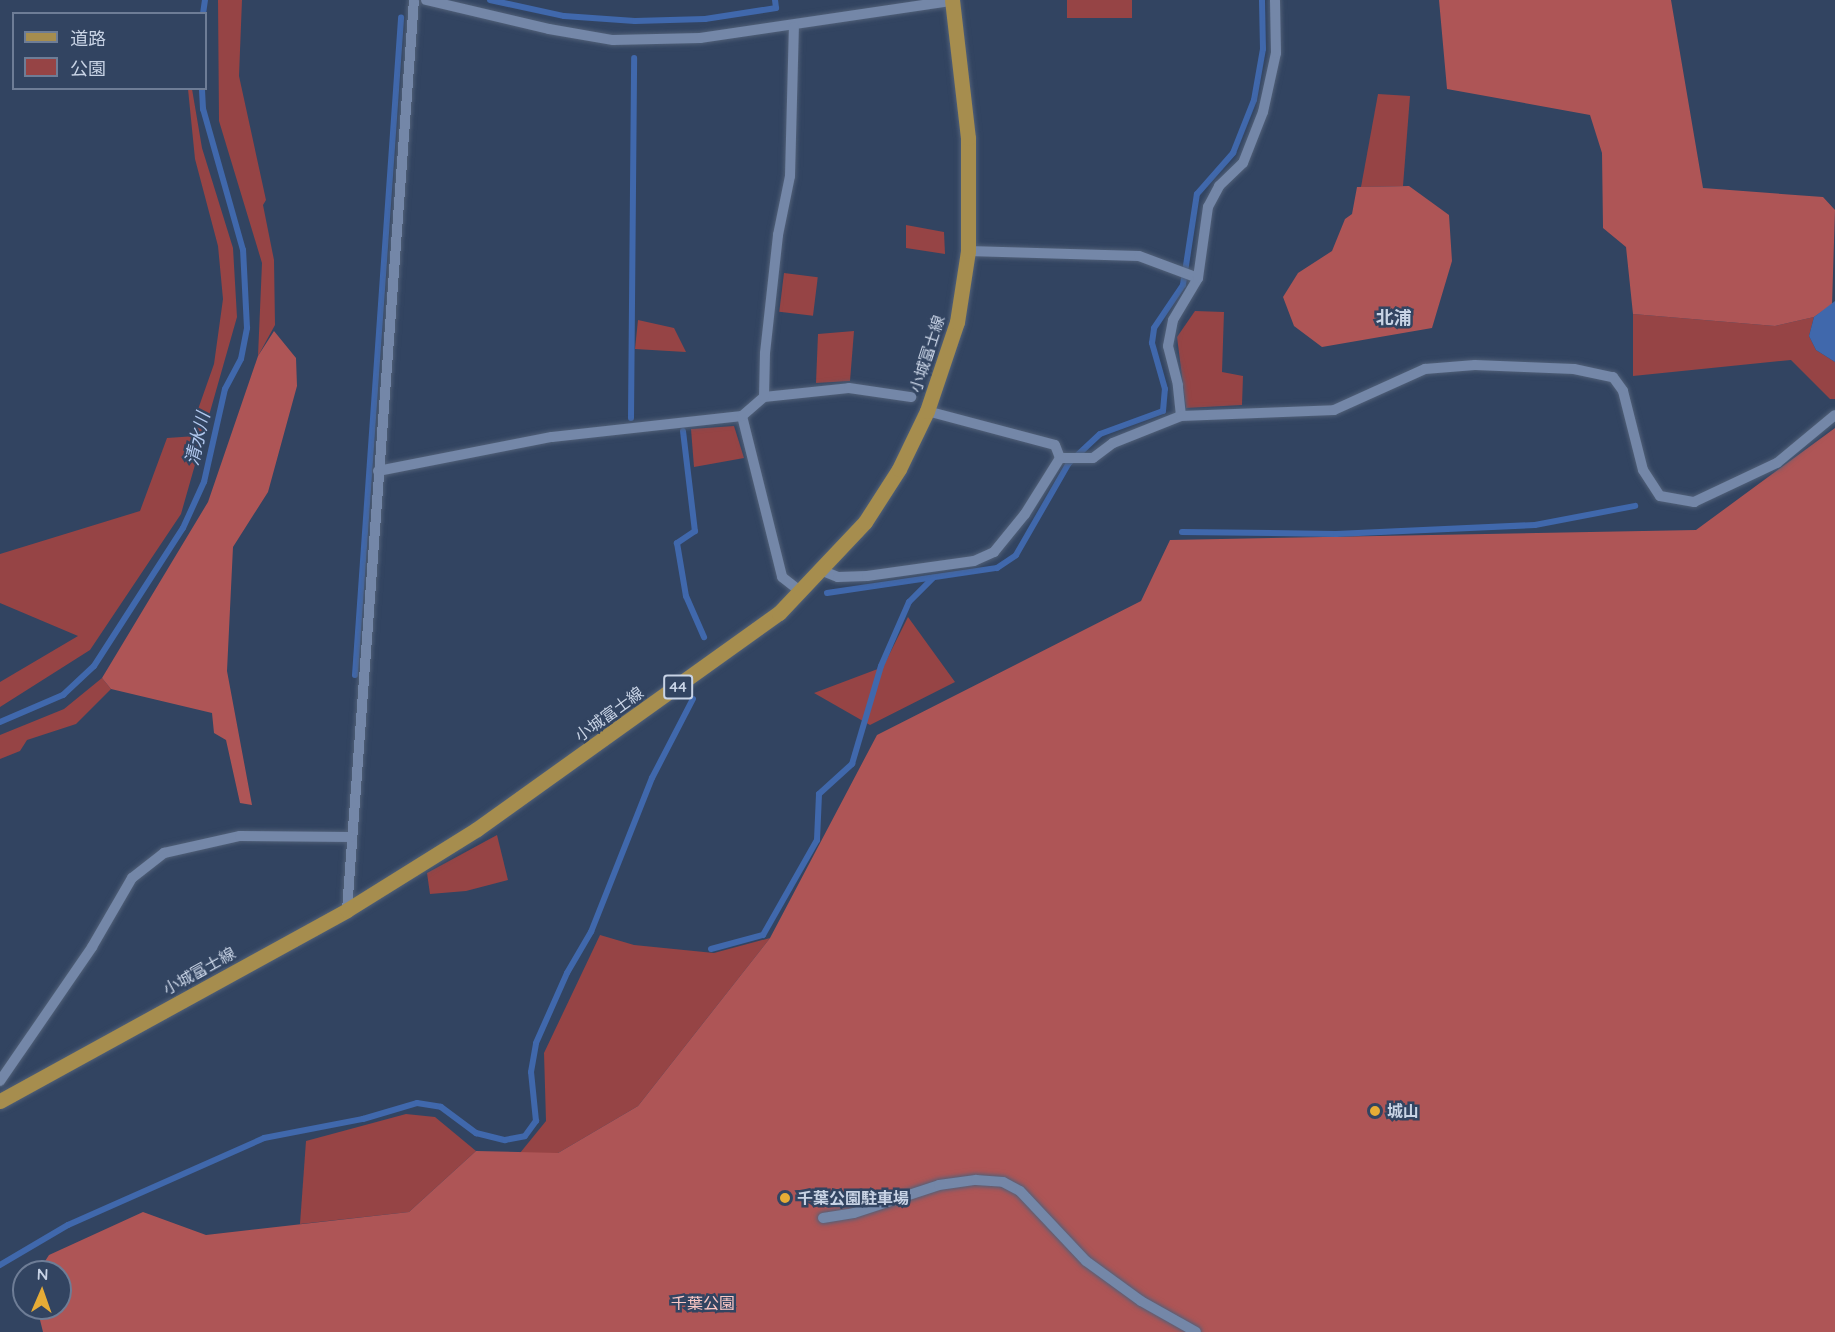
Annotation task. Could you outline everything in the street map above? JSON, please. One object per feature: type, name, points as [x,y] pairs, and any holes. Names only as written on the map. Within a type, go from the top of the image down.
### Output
[{"type":"main road","name":"小城富士線","points":[[0,1101],[347,910],[477,829],[599,745],[779,613],[823,571],[865,522],[899,469],[927,411],[957,322],[968,251],[968,138],[952,1]]},
{"type":"street","points":[[347,910],[414,0]]},
{"type":"street","points":[[426,0],[549,29],[613,40],[700,38],[794,27],[952,1]]},
{"type":"street","points":[[1181,416],[1168,346],[1173,320],[1198,278],[1208,207],[1219,186],[1243,163],[1263,112],[1276,53],[1275,0]]},
{"type":"street","points":[[765,397],[765,353],[778,235],[790,176],[794,27]]},
{"type":"street","points":[[968,251],[1139,256],[1177,268],[1198,278]]},
{"type":"street","points":[[1060,458],[1094,458],[1113,443],[1181,416],[1334,410],[1425,369],[1475,365],[1574,369],[1613,377],[1623,391],[1643,470],[1660,495],[1694,502],[1777,463],[1835,415]]},
{"type":"street","points":[[378,471],[552,437],[742,416],[765,397],[849,388],[911,397]]},
{"type":"street","points":[[927,411],[1055,445],[1060,458]]},
{"type":"street","points":[[742,416],[782,577],[801,592]]},
{"type":"street","points":[[823,571],[838,577],[867,576],[974,561],[994,552],[1025,514],[1060,458]]},
{"type":"street","points":[[0,1081],[92,947],[132,878],[164,853],[240,837],[351,837]]},
{"type":"street","points":[[823,1218],[854,1213],[939,1185],[976,1180],[1003,1182],[1020,1191],[1086,1261],[1141,1301],[1196,1332]]},
{"type":"green space","points":[[218,0],[242,0],[239,76],[266,200],[263,205],[274,260],[275,325],[258,356],[262,263],[219,121]]},
{"type":"green space","points":[[1067,0],[1132,0],[1132,18],[1067,18]]},
{"type":"green space","points":[[1439,0],[1671,0],[1703,188],[1823,197],[1835,210],[1832,305],[1814,317],[1775,326],[1633,314],[1626,247],[1603,228],[1602,153],[1590,115],[1447,89]]},
{"type":"green space","points":[[188,90],[192,90],[202,148],[233,248],[237,317],[181,514],[90,650],[0,707],[0,682],[78,636],[0,603],[0,554],[140,511],[167,438],[196,436],[196,415],[214,364],[223,299],[218,246],[195,159]]},
{"type":"green space","points":[[1378,94],[1410,96],[1403,186],[1361,187]]},
{"type":"green space","points":[[1409,186],[1449,215],[1452,261],[1432,328],[1322,347],[1294,326],[1283,297],[1298,273],[1332,251],[1345,219],[1352,214],[1357,187]]},
{"type":"green space","points":[[906,225],[944,232],[945,254],[906,248]]},
{"type":"green space","points":[[784,273],[818,277],[813,316],[779,312]]},
{"type":"green space","points":[[1195,311],[1224,312],[1222,372],[1243,376],[1242,405],[1186,408],[1177,337]]},
{"type":"green space","points":[[1633,314],[1775,326],[1814,317],[1809,336],[1816,350],[1835,362],[1835,399],[1830,399],[1791,360],[1633,376]]},
{"type":"green space","points":[[638,320],[674,328],[686,352],[635,349]]},
{"type":"green space","points":[[274,331],[296,358],[297,386],[268,492],[233,547],[227,671],[252,805],[240,803],[226,740],[214,733],[212,713],[111,689],[102,678],[208,502],[258,356]]},
{"type":"green space","points":[[854,331],[850,381],[816,383],[818,334]]},
{"type":"green space","points":[[734,426],[744,458],[694,467],[691,429]]},
{"type":"green space","name":"千葉公園","points":[[1835,428],[1835,1332],[43,1332],[40,1320],[72,1320],[72,1260],[46,1260],[49,1255],[143,1212],[206,1235],[409,1212],[476,1151],[558,1153],[638,1106],[770,938],[877,735],[1141,601],[1170,540],[1696,530]]},
{"type":"green space","points":[[908,617],[955,682],[870,725],[814,693],[883,667]]},
{"type":"green space","points":[[102,678],[111,689],[76,724],[27,740],[20,751],[0,759],[0,735],[64,709]]},
{"type":"green space","points":[[497,835],[508,880],[466,891],[430,894],[427,873]]},
{"type":"green space","points":[[600,935],[634,945],[714,953],[770,938],[638,1106],[558,1153],[520,1153],[546,1121],[544,1053]]},
{"type":"green space","points":[[406,1114],[435,1117],[476,1151],[409,1212],[300,1224],[306,1141]]},
{"type":"water","points":[[1835,301],[1835,362],[1816,350],[1809,336],[1814,317]]},
{"type":"waterway","name":"清水川","points":[[203,12],[205,0]]},
{"type":"waterway","points":[[490,0],[564,16],[635,21],[705,19],[776,8],[775,0]]},
{"type":"waterway","points":[[827,593],[997,568],[1016,555],[1069,463],[1100,434],[1163,411],[1165,389],[1152,343],[1154,328],[1183,285],[1197,194],[1233,153],[1254,100],[1263,49],[1262,0]]},
{"type":"waterway","points":[[355,675],[401,18]]},
{"type":"waterway","points":[[631,418],[634,58]]},
{"type":"waterway","name":"清水川","points":[[0,722],[63,695],[94,666],[183,528],[204,482],[225,389],[241,359],[247,328],[243,250],[203,109],[202,90]]},
{"type":"waterway","points":[[683,431],[695,531],[677,543],[686,596],[704,637]]},
{"type":"waterway","points":[[1182,532],[1336,534],[1535,525],[1635,506]]},
{"type":"waterway","points":[[711,949],[763,935],[817,840],[819,794],[852,764],[881,666],[909,602],[933,578]]},
{"type":"waterway","points":[[0,1265],[68,1225],[264,1138],[363,1119],[417,1103],[441,1107],[476,1133],[505,1140],[525,1136],[536,1121],[531,1072],[536,1043],[567,973],[591,932],[652,778],[693,699]]},
{"type":"place","name":"城山","points":[[1375,1111]]},
{"type":"place","name":"千葉公園駐車場","points":[[785,1198]]},
{"type":"district","name":"北浦","points":[[1394,318]]}]
